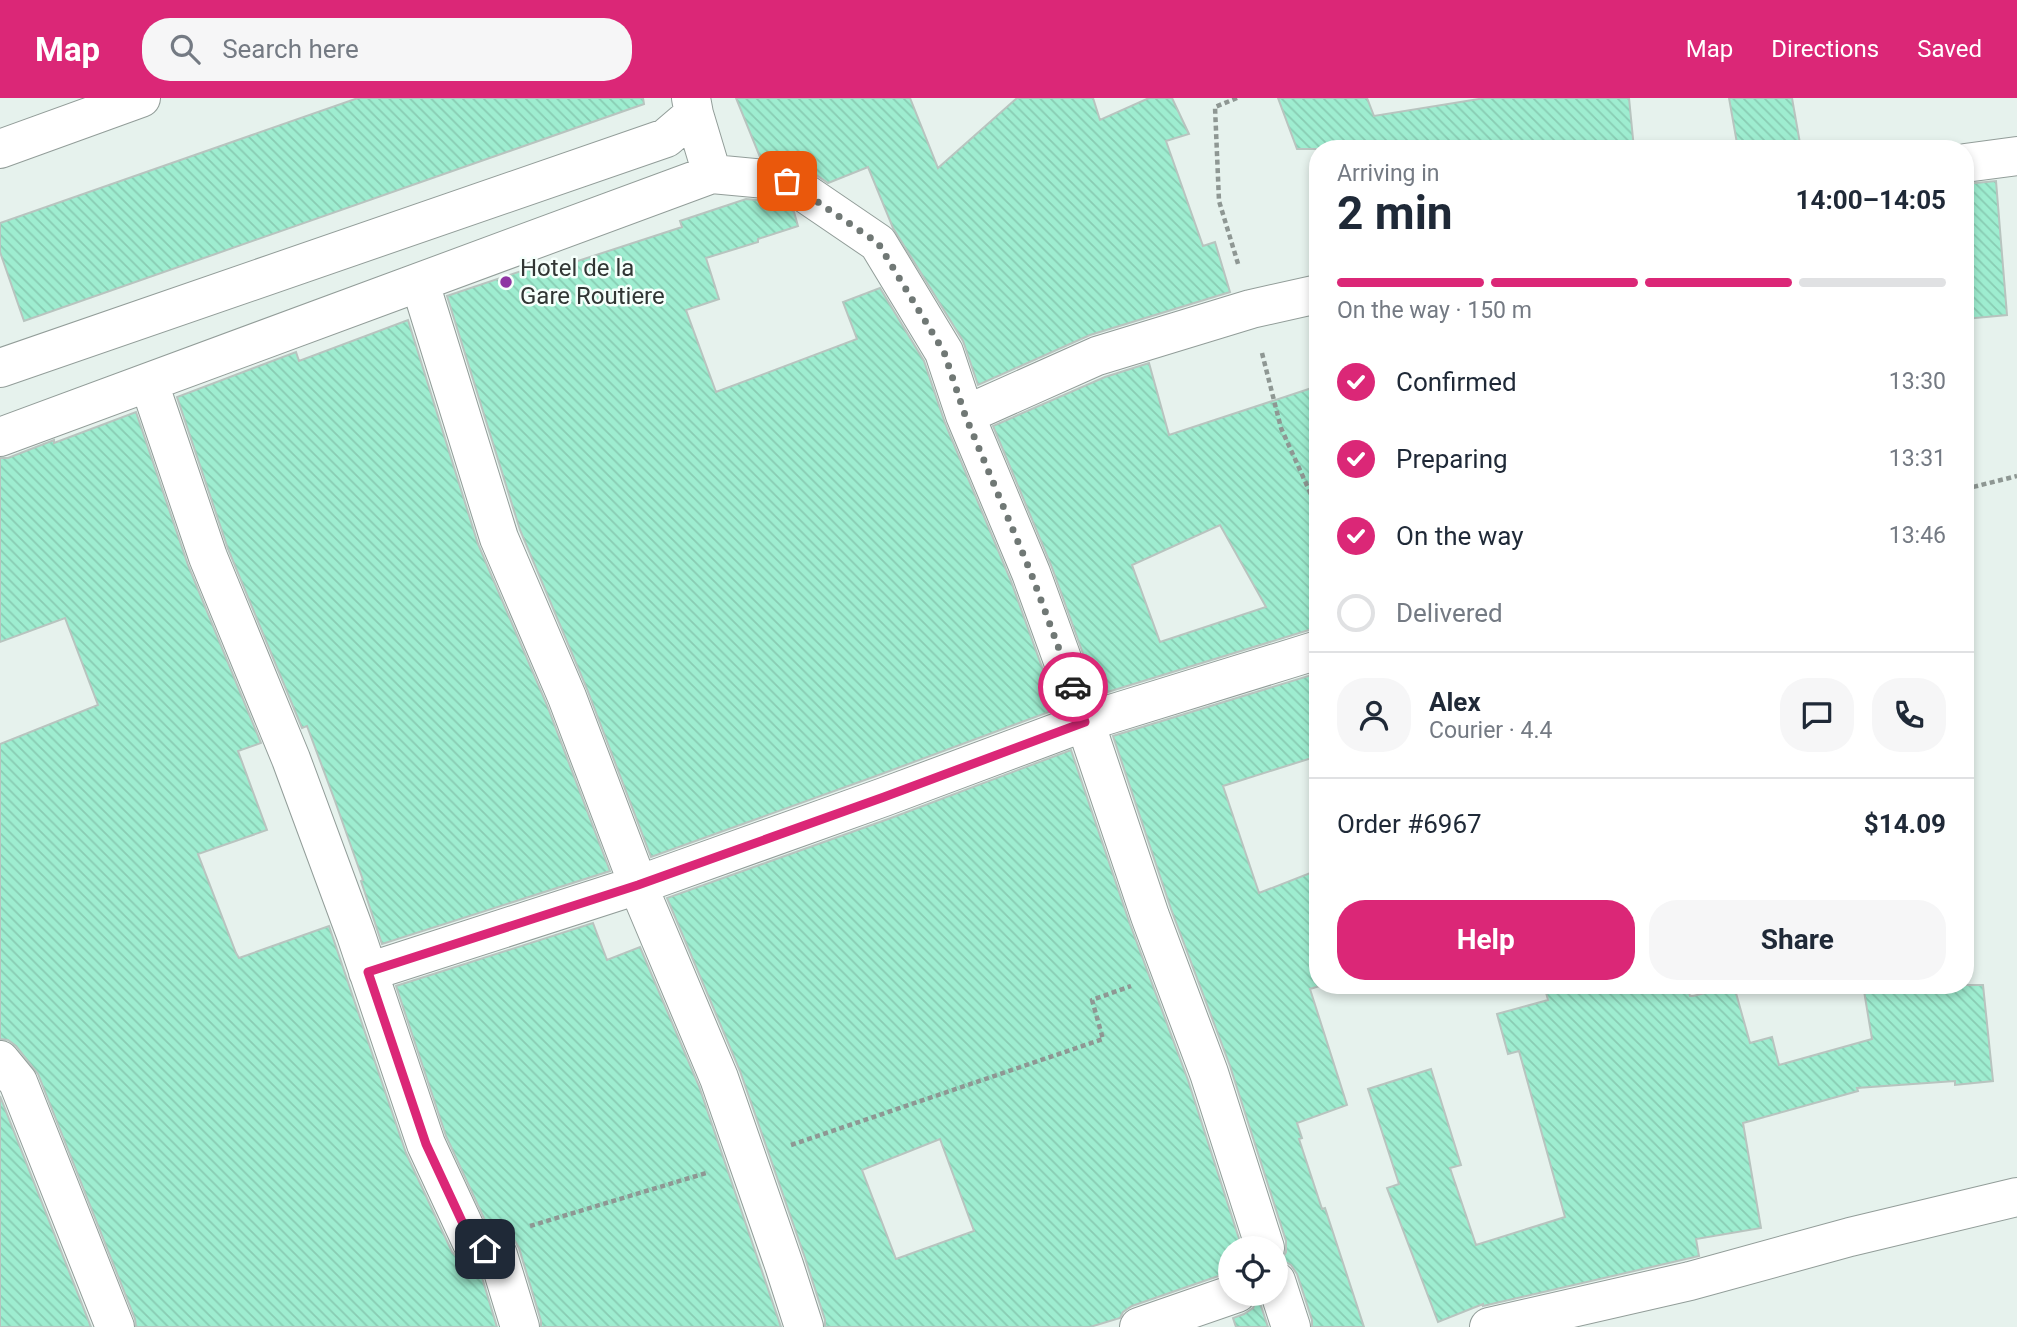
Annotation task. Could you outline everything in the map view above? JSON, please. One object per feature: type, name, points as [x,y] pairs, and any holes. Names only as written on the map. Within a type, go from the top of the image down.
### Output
[{"type":"street","points":[[0,149],[141,98]]},
{"type":"street","points":[[692,106],[712,174]]},
{"type":"street","points":[[0,369],[666,138],[692,106]]},
{"type":"street","points":[[1974,162],[2017,156]]},
{"type":"street","points":[[0,437],[712,174],[787,181],[878,243],[944,352],[965,415],[1031,573],[1085,722],[1150,916],[1209,1073],[1261,1236]]},
{"type":"street","points":[[420,283],[499,538],[567,697],[638,885],[719,1078],[804,1327]]},
{"type":"street","points":[[965,415],[1097,356],[1251,309],[1309,296]]},
{"type":"street","points":[[149,383],[208,557],[291,760],[368,972],[426,1144],[472,1243],[498,1255],[520,1327]]},
{"type":"street","points":[[368,972],[638,885],[1085,722],[1309,653]]},
{"type":"street","points":[[0,1060],[18,1082],[114,1327]]},
{"type":"street","points":[[1489,1327],[1690,1281],[1850,1237],[2017,1196]]},
{"type":"street","points":[[1139,1327],[1218,1300]]},
{"type":"street","points":[[1284,1306],[1291,1327]]},
{"type":"path","points":[[1237,98],[1215,107],[1219,201],[1251,309],[1281,428],[1309,490]]},
{"type":"path","points":[[1974,487],[2017,476]]},
{"type":"path","points":[[472,1243],[747,1160],[1103,1039],[1092,1000],[1171,972]]},
{"type":"building","points":[[358,98],[643,98],[644,104],[24,321],[0,252],[0,223]]},
{"type":"building","points":[[736,98],[910,98],[938,168],[1017,98],[1093,98],[1100,120],[1149,98],[1172,98],[1189,134],[1166,141],[1203,246],[1215,242],[1230,292],[1090,335],[978,385],[963,341],[893,228],[868,167],[828,183],[789,159],[760,157]]},
{"type":"building","points":[[1278,98],[1367,98],[1374,116],[1485,98],[1629,98],[1633,140],[1309,140],[1309,149],[1297,149]]},
{"type":"building","points":[[1729,98],[1792,98],[1799,140],[1736,140]]},
{"type":"building","points":[[1996,181],[2007,315],[1974,318],[1974,183]]},
{"type":"building","points":[[746,199],[779,202],[794,212],[798,226],[706,258],[719,299],[686,310],[716,392],[857,339],[843,302],[880,288],[924,361],[945,423],[1011,581],[1057,709],[651,857],[587,689],[520,530],[447,296],[542,264],[544,272],[682,227],[680,221]]},
{"type":"building","points":[[408,320],[478,544],[547,705],[610,871],[382,944],[361,881],[363,880],[307,726],[302,728],[228,549],[177,397],[296,352],[299,361]]},
{"type":"building","points":[[1149,363],[1169,435],[1309,389],[1309,630],[1098,695],[1051,565],[993,426],[1105,377]],"holes":[[[1220,525],[1266,607],[1160,642],[1132,565]]]},
{"type":"building","points":[[136,412],[188,565],[261,743],[238,751],[267,830],[198,854],[236,953],[239,958],[329,926],[406,1153],[452,1252],[463,1263],[480,1271],[497,1327],[136,1327],[38,1074],[16,1046],[8,1040],[0,1039],[0,744],[98,705],[65,618],[0,642],[0,458],[8,458],[54,440],[54,443]]},
{"type":"building","points":[[1309,676],[1309,759],[1223,786],[1259,893],[1309,874],[1309,994],[1312,994],[1347,1105],[1297,1123],[1302,1138],[1299,1139],[1364,1327],[1312,1327],[1297,1274],[1288,1263],[1288,1236],[1284,1236],[1230,1066],[1171,909],[1113,736]]},
{"type":"building","points":[[1071,750],[1130,924],[1188,1080],[1238,1236],[1218,1236],[1218,1276],[1132,1306],[1123,1312],[1120,1318],[1090,1327],[825,1327],[805,1258],[740,1071],[667,898]],"holes":[[[940,1139],[974,1231],[896,1259],[862,1170]]]},
{"type":"building","points":[[593,923],[607,960],[640,947],[699,1086],[781,1327],[541,1327],[519,1248],[508,1235],[488,1227],[446,1136],[396,986]]},
{"type":"building","points":[[1974,985],[1983,985],[1993,1081],[1857,1088],[1858,1091],[1743,1123],[1761,1228],[1696,1239],[1699,1256],[1483,1304],[1438,1322],[1387,1188],[1399,1184],[1368,1089],[1431,1069],[1461,1165],[1450,1168],[1476,1245],[1565,1217],[1519,1051],[1508,1054],[1497,1014],[1548,1000],[1546,994],[1736,994],[1750,1043],[1772,1037],[1779,1065],[1872,1039],[1864,994],[1974,994]]},
{"type":"building","points":[[0,1096],[91,1327],[0,1327]]},
{"type":"building","points":[[1261,1306],[1268,1327],[1236,1327],[1233,1318]]},
{"type":"way so far","points":[[787,181],[878,243],[944,352],[965,415],[1031,573],[1073,687]]},
{"type":"place","name":"Hotel de la Gare Routiere","points":[[506,282]]},
{"type":"route","points":[[485,1249],[472,1243],[426,1144],[368,972],[638,885],[1085,722],[1073,687]]}]
